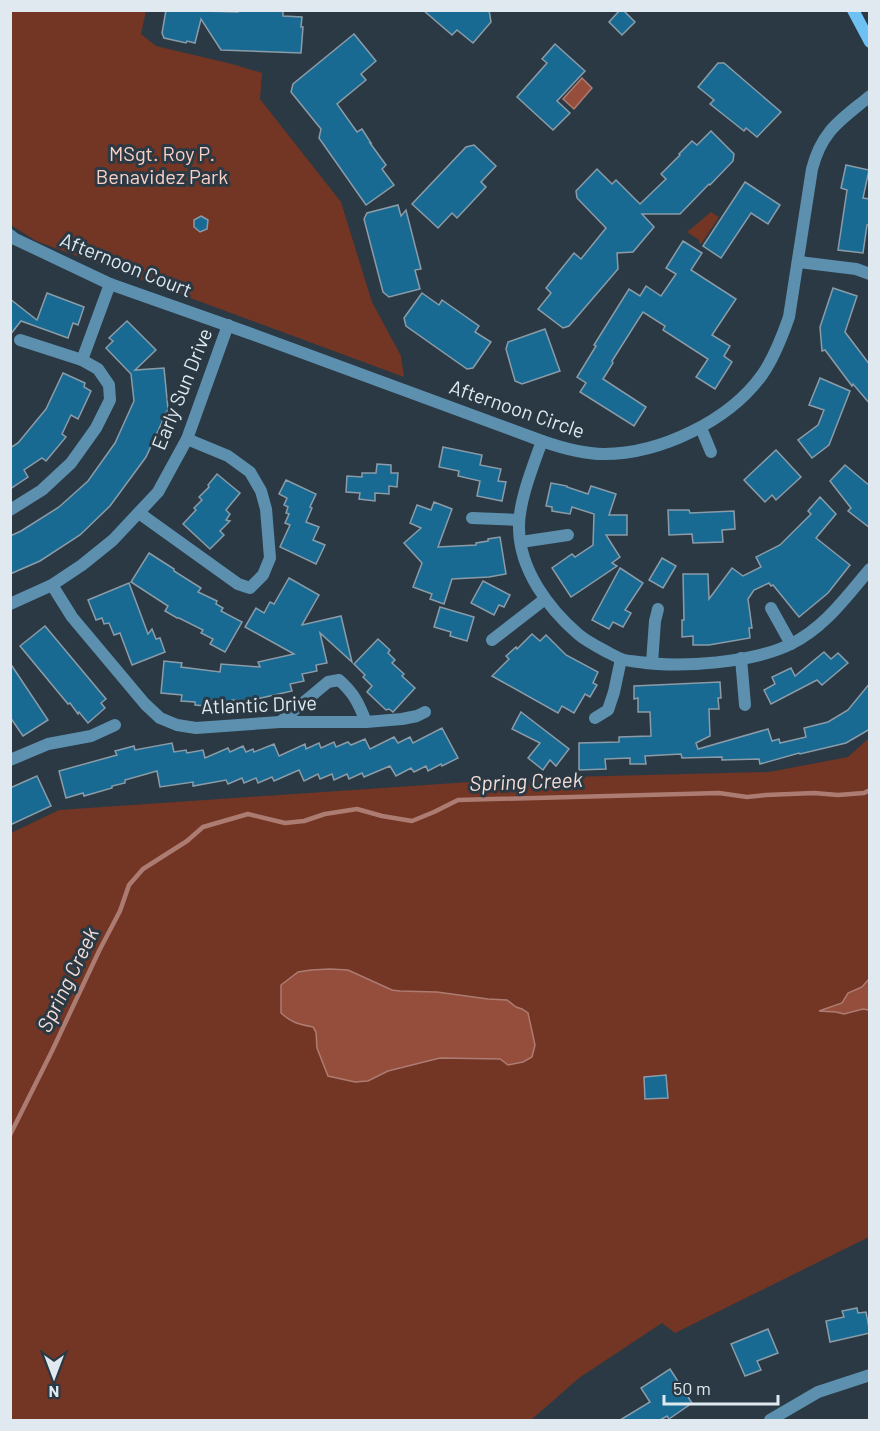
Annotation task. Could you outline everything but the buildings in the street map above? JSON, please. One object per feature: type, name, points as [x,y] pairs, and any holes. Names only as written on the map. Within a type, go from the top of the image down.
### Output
[{"type":"main road","points":[[853,10],[870,42]]},
{"type":"street","name":"Afternoon Circle","points":[[228,325],[569,450],[605,454],[628,452],[664,443],[701,428],[726,411],[748,391],[762,374],[784,333],[789,317],[816,152],[832,128],[870,96]]},
{"type":"street","name":"Afternoon Court","points":[[12,239],[110,284],[228,325]]},
{"type":"street","points":[[799,262],[856,269],[870,274]]},
{"type":"street","points":[[82,360],[110,284]]},
{"type":"street","name":"Early Sun Drive","points":[[10,604],[52,585],[82,565],[113,540],[158,492],[187,439],[228,325]]},
{"type":"street","points":[[10,510],[42,490],[70,464],[96,428],[110,400],[109,386],[98,369],[82,360],[20,340]]},
{"type":"street","points":[[701,428],[711,452]]},
{"type":"street","points":[[139,513],[238,584],[250,588],[263,575],[270,558],[266,509],[261,491],[250,472],[228,456],[187,439]]},
{"type":"street","points":[[542,441],[527,484],[519,520],[525,560],[532,578],[545,599],[579,635],[621,659],[652,663],[707,663],[768,653],[810,633],[833,614],[870,569]]},
{"type":"street","points":[[472,518],[519,520]]},
{"type":"street","points":[[521,542],[568,535]]},
{"type":"street","name":"Atlantic Drive","points":[[52,585],[72,617],[145,704],[160,718],[177,725],[196,728],[280,722],[366,722],[402,719],[425,712]]},
{"type":"street","points":[[492,640],[545,599]]},
{"type":"street","points":[[771,608],[790,644]]},
{"type":"street","points":[[652,663],[658,609]]},
{"type":"street","points":[[741,658],[745,705]]},
{"type":"street","points":[[595,718],[608,710],[621,659]]},
{"type":"street","points":[[280,722],[328,682],[339,680],[349,688],[359,703],[366,722]]},
{"type":"street","points":[[11,758],[48,744],[91,736],[115,725]]},
{"type":"street","points":[[770,1420],[818,1392],[870,1375]]},
{"type":"green space","name":"MSgt. Roy P. Benavidez Park","points":[[10,11],[146,11],[141,34],[156,46],[262,73],[260,99],[341,202],[372,302],[401,356],[404,377],[36,241],[11,225]]},
{"type":"green space","points":[[711,212],[719,217],[701,244],[687,232]]},
{"type":"green space","points":[[869,738],[869,1237],[675,1333],[662,1323],[579,1378],[531,1420],[11,1420],[11,833],[59,810],[528,778],[769,772],[848,757]]},
{"type":"shaded area","points":[[582,78],[592,88],[574,109],[563,99]]},
{"type":"shaded area","points":[[348,970],[392,990],[437,992],[507,1000],[528,1013],[535,1045],[532,1057],[523,1062],[508,1065],[500,1059],[440,1058],[388,1071],[368,1081],[355,1082],[328,1076],[317,1048],[316,1032],[313,1027],[295,1023],[281,1013],[281,985],[298,972]]},
{"type":"shaded area","points":[[869,979],[869,1010],[863,1009],[844,1014],[819,1011],[842,1003],[848,993],[862,987]]},
{"type":"waterway","name":"Spring Creek","points":[[10,1135],[120,911],[129,885],[143,869],[187,841],[203,827],[248,814],[285,823],[357,809],[412,821],[458,800],[719,793],[747,797],[814,793],[838,795],[864,793],[870,790]]}]
